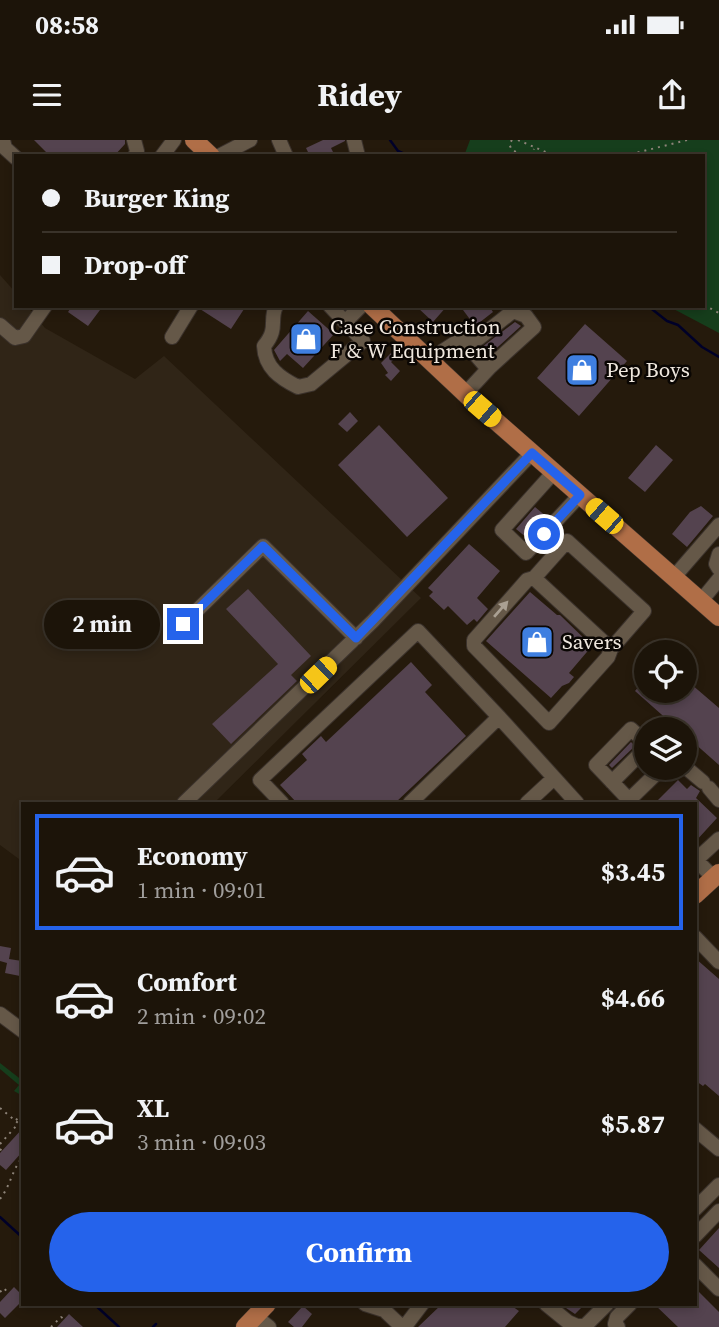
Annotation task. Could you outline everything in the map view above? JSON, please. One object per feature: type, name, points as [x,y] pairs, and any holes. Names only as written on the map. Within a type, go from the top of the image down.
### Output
[{"type":"main road","points":[[194,140],[209,154]]},
{"type":"main road","points":[[374,308],[465,394],[719,617]]},
{"type":"main road","points":[[697,893],[717,876]]},
{"type":"street","points":[[4,140],[5,148],[14,156]]},
{"type":"street","points":[[223,154],[250,140]]},
{"type":"street","points":[[0,325],[15,338],[24,337],[44,308]]},
{"type":"street","points":[[172,337],[190,308]]},
{"type":"street","points":[[275,308],[275,322],[271,337],[264,346],[264,358],[272,370],[298,387],[311,384],[363,341],[332,308]]},
{"type":"street","points":[[345,321],[359,308]]},
{"type":"street","points":[[429,360],[462,339],[479,338],[513,311],[526,316],[534,327],[465,394]]},
{"type":"street","points":[[462,339],[488,369]]},
{"type":"street","points":[[185,802],[356,638],[532,453]]},
{"type":"street","points":[[554,472],[502,530],[526,553],[580,495]]},
{"type":"street","points":[[674,577],[719,524]]},
{"type":"street","points":[[567,541],[643,611],[611,649],[608,657],[549,723],[474,646],[474,640],[527,580],[534,578],[567,541]]},
{"type":"street","points":[[183,624],[263,546],[356,638]]},
{"type":"street","points":[[719,554],[716,564],[719,569]]},
{"type":"street","points":[[534,578],[611,649]]},
{"type":"street","points":[[701,601],[719,579]]},
{"type":"street","points":[[281,802],[260,780],[418,631],[576,802]]},
{"type":"street","points":[[411,802],[499,717]]},
{"type":"street","points":[[634,732],[631,729],[596,765],[630,801],[650,780]]},
{"type":"street","points":[[612,782],[634,759]]},
{"type":"street","points":[[528,802],[554,778]]},
{"type":"street","points":[[697,778],[711,790]]},
{"type":"street","points":[[697,859],[719,839]]},
{"type":"street","points":[[697,861],[717,876]]},
{"type":"street","points":[[697,939],[719,962]]},
{"type":"street","points":[[0,1014],[21,1030]]},
{"type":"street","points":[[697,1131],[719,1149]]},
{"type":"street","points":[[697,1207],[719,1185]]},
{"type":"street","points":[[697,1234],[719,1211]]},
{"type":"street","points":[[697,1267],[719,1289]]},
{"type":"street","points":[[371,1306],[384,1310],[400,1325],[406,1325],[420,1306]]},
{"type":"street","points":[[549,1306],[577,1326],[585,1326],[605,1306]]},
{"type":"street","points":[[618,1327],[615,1324],[617,1317],[628,1306]]},
{"type":"path","points":[[512,140],[509,144],[512,150],[521,154]]},
{"type":"path","points":[[518,140],[549,154]]},
{"type":"path","points":[[632,154],[687,140]]},
{"type":"path","points":[[532,154],[534,149]]},
{"type":"path","points":[[0,1108],[21,1125]]},
{"type":"path","points":[[5,1147],[1,1143],[19,1117]]},
{"type":"path","points":[[9,1134],[14,1138]]},
{"type":"path","points":[[0,1199],[8,1186],[13,1167],[21,1159]]},
{"type":"path","points":[[0,1292],[4,1288],[8,1293]]},
{"type":"path","points":[[51,1327],[61,1317],[64,1320]]},
{"type":"shaded area","points":[[0,275],[14,291],[14,308],[29,308],[45,328],[135,379],[164,356],[421,598],[215,802],[21,802],[21,861],[0,845]]},
{"type":"green space","points":[[470,140],[719,140],[719,333],[672,308],[705,308],[705,154],[465,154]]},
{"type":"green space","points":[[0,1063],[21,1079],[21,1095],[14,1091],[19,1085],[0,1069]]},
{"type":"building","points":[[34,140],[125,140],[125,144],[116,154],[48,154]]},
{"type":"building","points":[[323,140],[345,140],[331,148],[334,154],[309,154],[306,148]]},
{"type":"building","points":[[71,308],[102,308],[88,326],[68,312]]},
{"type":"building","points":[[200,308],[245,308],[231,329]]},
{"type":"building","points":[[418,308],[445,308],[433,322]]},
{"type":"building","points":[[462,308],[490,308],[493,312],[475,326]]},
{"type":"building","name":"Case Construction F & W Equipment","points":[[308,311],[334,334],[303,368],[287,354],[280,361],[274,350]]},
{"type":"building","points":[[515,322],[521,326],[489,355],[482,347]]},
{"type":"building","name":"Pep Boys","points":[[585,324],[627,361],[579,416],[537,378]]},
{"type":"building","points":[[397,347],[401,352],[391,362],[400,371],[391,381],[385,375],[388,373],[381,363]]},
{"type":"building","points":[[350,412],[358,421],[347,432],[338,424]]},
{"type":"building","points":[[379,425],[448,498],[407,537],[338,465]]},
{"type":"building","points":[[656,445],[673,460],[645,492],[628,478]]},
{"type":"building","points":[[701,506],[713,516],[687,547],[672,534],[690,512]]},
{"type":"building","points":[[535,507],[547,517],[527,538],[516,529]]},
{"type":"building","points":[[469,544],[500,571],[477,598],[488,609],[477,622],[474,619],[467,625],[448,606],[444,610],[429,596],[433,592],[428,588]]},
{"type":"building","points":[[248,589],[311,656],[291,675],[297,681],[231,744],[212,724],[278,664],[226,609]]},
{"type":"building","name":"Savers","points":[[530,592],[560,615],[592,646],[569,673],[574,677],[551,698],[486,641]]},
{"type":"building","points":[[411,662],[432,685],[425,692],[466,736],[396,802],[296,802],[280,785],[307,760],[302,754],[321,736],[326,742]]},
{"type":"building","points":[[697,689],[719,708],[719,765],[697,746],[697,717],[664,717],[649,703],[697,703]]},
{"type":"building","points":[[631,742],[634,745],[612,768],[609,765]]},
{"type":"building","points":[[678,780],[687,789],[691,785],[700,791],[696,798],[717,818],[697,840],[697,802],[656,802]]},
{"type":"building","points":[[0,946],[11,948],[9,959],[21,961],[20,976],[5,973],[7,963],[0,961]]},
{"type":"building","points":[[697,960],[719,979],[719,1096],[705,1084],[703,1086],[697,1082]]},
{"type":"building","points":[[21,1130],[21,1153],[6,1170],[0,1165],[0,1153]]},
{"type":"building","points":[[719,1228],[719,1268],[699,1250]]},
{"type":"building","points":[[14,1287],[21,1294],[21,1302],[5,1318],[0,1313],[0,1302]]},
{"type":"building","points":[[697,1290],[719,1312],[719,1327],[678,1327],[656,1306],[697,1306]]},
{"type":"building","points":[[303,1306],[312,1314],[302,1327],[294,1327],[288,1322]]},
{"type":"building","points":[[440,1306],[512,1306],[519,1311],[505,1327],[418,1327]]},
{"type":"building","points":[[563,1306],[583,1306],[575,1314]]},
{"type":"building","points":[[69,1314],[83,1327],[57,1327]]},
{"type":"waterway","points":[[390,140],[398,151],[405,154]]},
{"type":"waterway","points":[[651,308],[667,321],[678,325],[702,347],[719,357]]},
{"type":"waterway","points":[[0,1217],[21,1236]]},
{"type":"waterway","points":[[96,1306],[119,1327]]},
{"type":"waterway","points":[[153,1327],[156,1324]]},
{"type":"place","name":"Case Construction F & W Equipment","points":[[306,339]]},
{"type":"place","name":"Pep Boys","points":[[582,370]]},
{"type":"place","name":"Savers","points":[[537,642]]},
{"type":"route","points":[[183,624],[263,546],[356,638],[532,453],[580,495],[544,534]]}]
